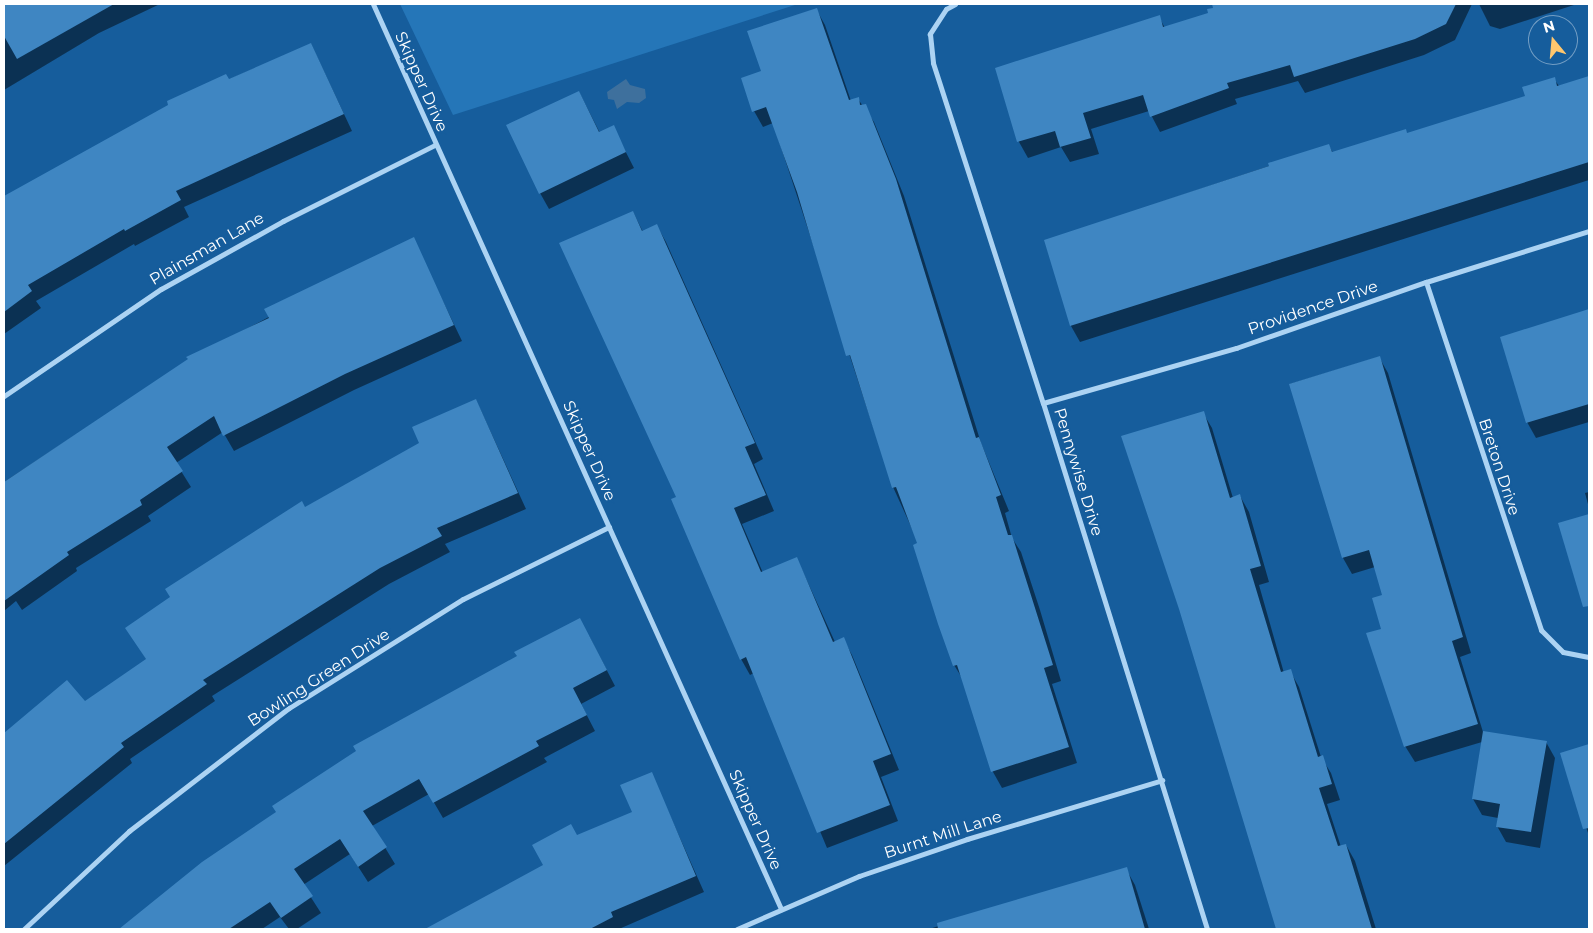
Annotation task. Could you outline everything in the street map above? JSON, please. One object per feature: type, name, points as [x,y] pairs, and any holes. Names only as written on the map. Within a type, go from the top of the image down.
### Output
[{"type":"street","name":"Skipper Drive","points":[[373,4],[781,909]]},
{"type":"street","name":"Pennywise Drive","points":[[955,4],[935,24],[930,34],[933,63],[1043,403],[1207,929]]},
{"type":"street","name":"Plainsman Lane","points":[[4,396],[161,289],[283,220],[435,145]]},
{"type":"street","name":"Providence Drive","points":[[1043,403],[1236,348],[1426,282],[1589,231]]},
{"type":"street","name":"Breton Drive","points":[[1426,282],[1530,602],[1541,630],[1562,652],[1589,657]]},
{"type":"street","name":"Bowling Green Drive","points":[[24,929],[129,831],[289,708],[463,599],[609,527]]},
{"type":"street","name":"Burnt Mill Lane","points":[[737,929],[859,876],[967,839],[1162,780]]},
{"type":"shaded area","points":[[400,4],[798,4],[453,115]]},
{"type":"shaded area","points":[[626,79],[630,85],[645,89],[646,98],[639,103],[627,102],[617,109],[614,100],[608,99],[607,92]]},
{"type":"building","points":[[4,4],[114,4],[17,59],[4,36]]},
{"type":"building","points":[[1212,4],[1456,4],[1446,24],[1415,39],[1294,77],[1290,65],[1227,83],[1229,88],[1150,117],[1143,95],[1083,113],[1091,138],[1060,147],[1055,131],[1017,142],[995,68],[1160,15],[1163,27],[1208,13],[1207,9],[1213,8]]},
{"type":"building","points":[[817,8],[849,100],[859,97],[860,105],[866,104],[896,179],[976,438],[979,437],[1001,495],[996,497],[1008,535],[1012,535],[1053,665],[1044,668],[1069,747],[991,772],[957,665],[953,666],[938,624],[913,545],[917,543],[896,487],[892,488],[850,355],[846,356],[797,192],[766,107],[752,112],[741,78],[761,71],[747,31]]},
{"type":"building","points":[[311,43],[344,114],[176,191],[181,200],[125,231],[124,229],[28,285],[32,291],[4,312],[4,196],[168,105],[167,101],[226,74],[229,79]]},
{"type":"building","points":[[1589,76],[1589,162],[1070,326],[1044,240],[1269,166],[1268,163],[1329,144],[1332,152],[1406,129],[1407,133],[1525,96],[1522,87],[1555,77],[1557,86]]},
{"type":"building","points":[[579,91],[599,132],[614,125],[626,152],[539,194],[506,125]]},
{"type":"building","points":[[633,211],[642,231],[657,224],[755,443],[745,447],[766,495],[734,508],[761,572],[797,557],[833,642],[844,637],[891,754],[873,761],[890,805],[817,833],[746,657],[740,660],[671,499],[676,497],[559,243]]},
{"type":"building","points":[[414,237],[454,325],[345,374],[223,436],[214,416],[167,447],[183,471],[140,500],[142,505],[67,552],[69,555],[4,601],[4,482],[188,359],[186,357],[269,318],[264,309]]},
{"type":"building","points":[[1589,309],[1589,404],[1526,423],[1500,337]]},
{"type":"building","points":[[1380,356],[1463,637],[1452,641],[1478,724],[1404,747],[1366,633],[1381,629],[1372,598],[1382,595],[1369,550],[1342,558],[1289,384]]},
{"type":"building","points":[[476,399],[518,493],[437,528],[442,536],[380,568],[203,680],[207,684],[121,743],[124,747],[4,844],[4,733],[67,680],[85,701],[146,659],[125,628],[170,597],[165,589],[302,501],[305,507],[419,443],[412,427]]},
{"type":"building","points":[[1204,411],[1230,498],[1240,494],[1261,566],[1250,569],[1281,672],[1291,669],[1318,757],[1323,755],[1332,784],[1319,788],[1338,846],[1346,844],[1372,929],[1276,929],[1179,609],[1121,436]]},
{"type":"building","points":[[1589,514],[1589,606],[1583,607],[1558,523]]},
{"type":"building","points":[[580,618],[607,670],[573,688],[587,715],[536,741],[539,746],[433,803],[419,779],[363,811],[387,847],[358,867],[340,839],[294,869],[313,896],[281,918],[270,902],[229,929],[119,929],[202,862],[276,812],[272,806],[356,751],[353,746],[517,656],[514,652]]},
{"type":"building","points":[[1483,731],[1547,741],[1531,832],[1496,827],[1500,804],[1472,799]]},
{"type":"building","points":[[1589,744],[1589,828],[1583,829],[1560,753]]},
{"type":"building","points":[[652,772],[696,876],[611,912],[613,917],[590,929],[425,929],[543,865],[532,845],[571,824],[577,835],[632,812],[620,785]]},
{"type":"building","points":[[1127,867],[1145,929],[938,929],[937,923]]}]
